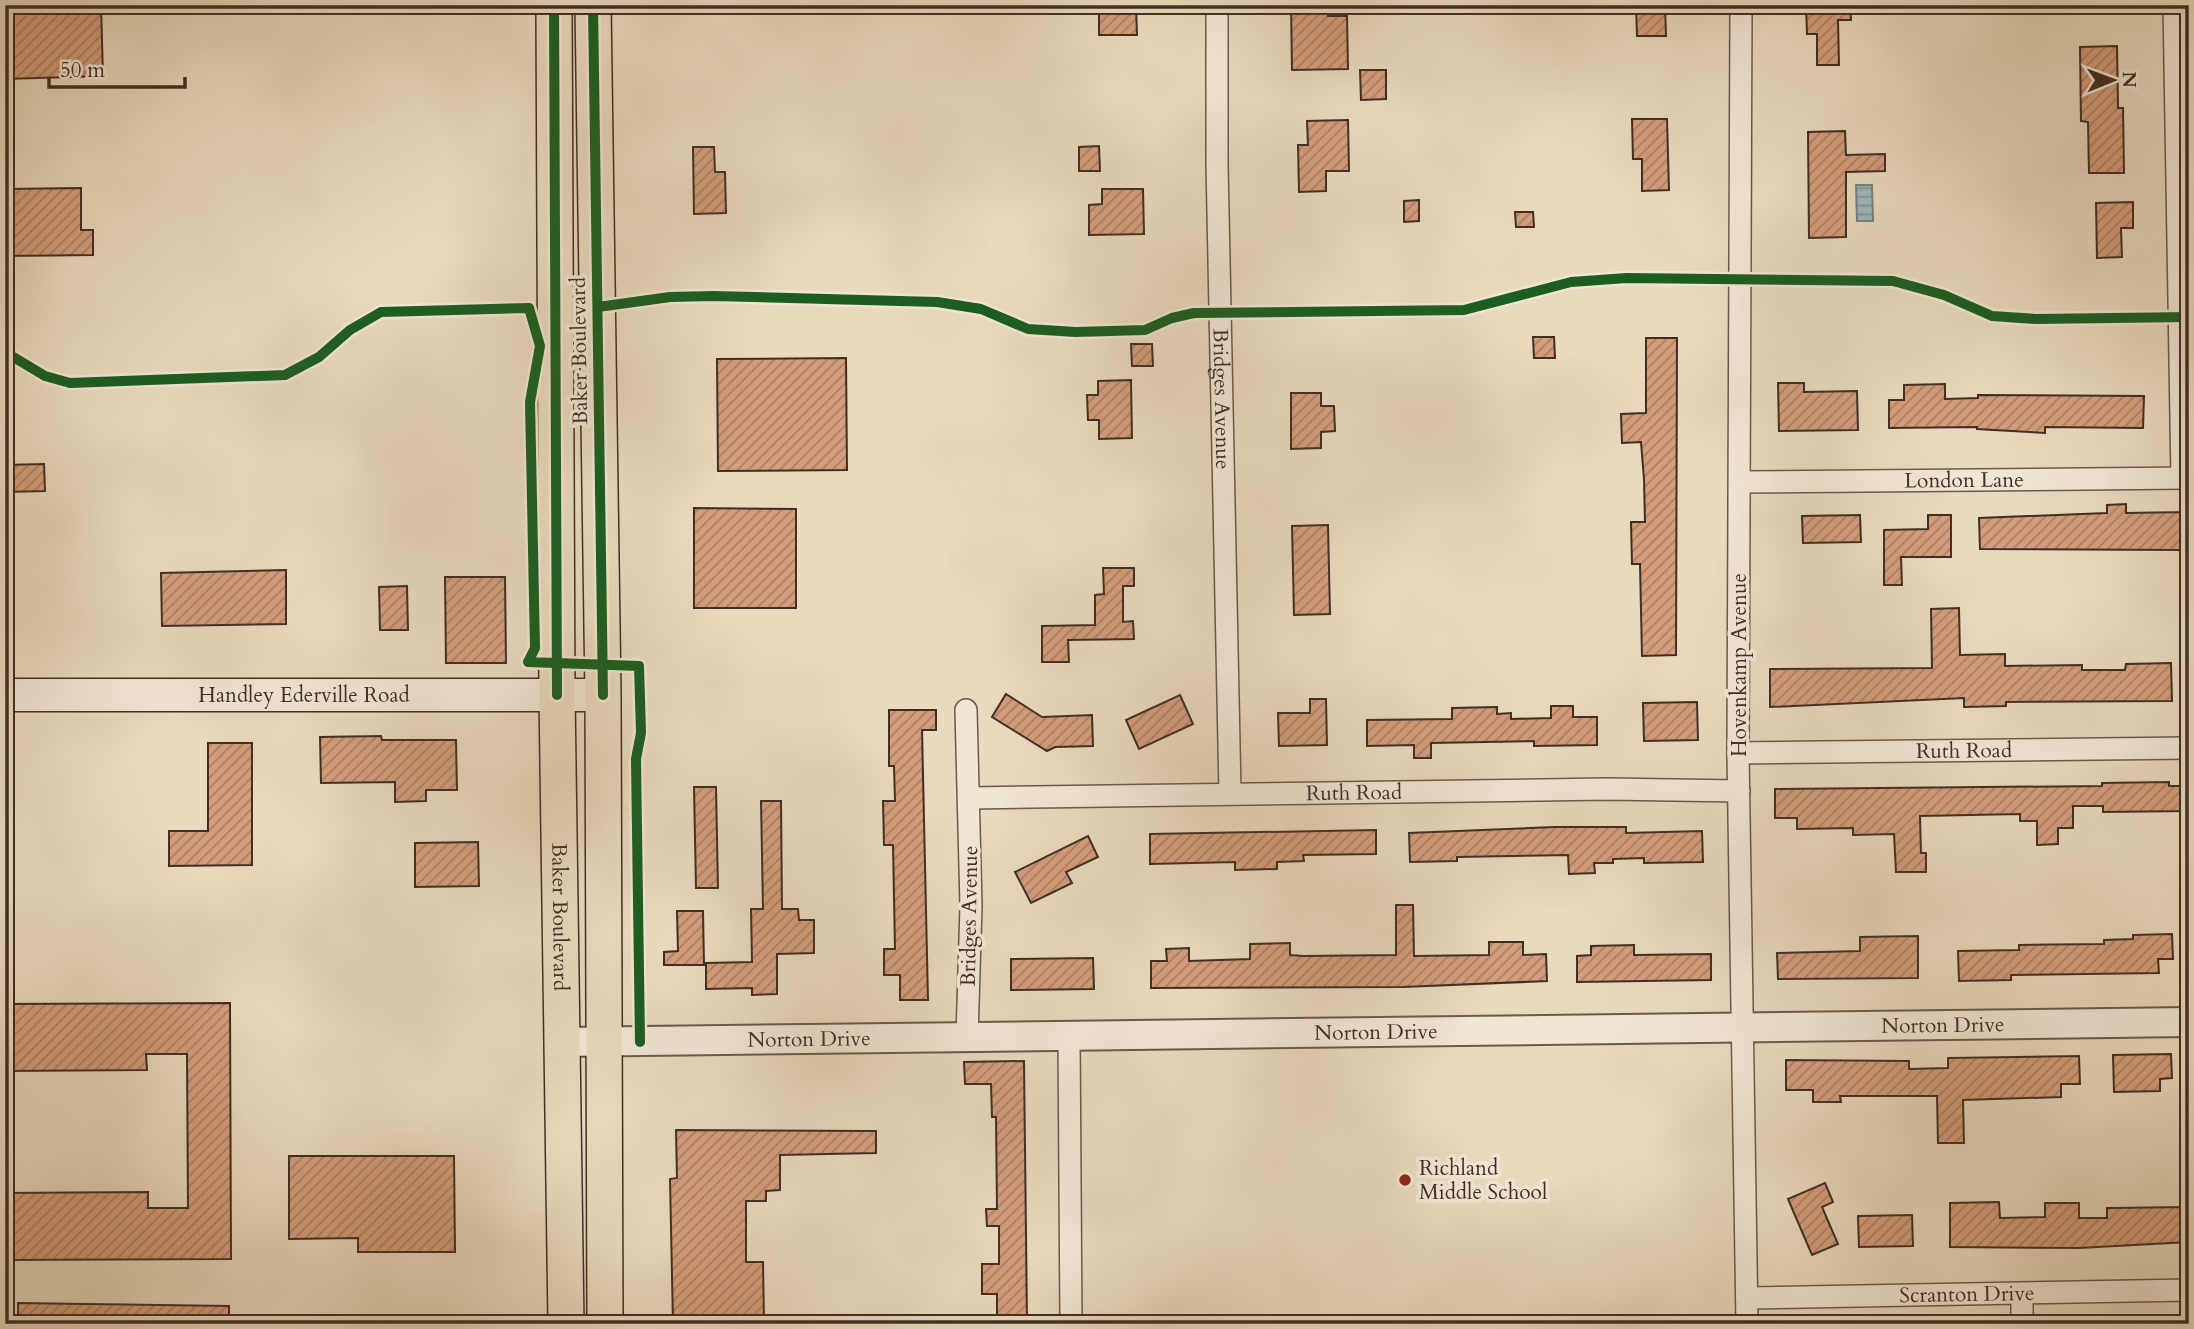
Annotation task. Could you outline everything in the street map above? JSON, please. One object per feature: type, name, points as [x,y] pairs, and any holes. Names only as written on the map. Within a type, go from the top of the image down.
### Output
[{"type":"main road","name":"Baker Boulevard","points":[[554,5],[557,695],[566,1324]]},
{"type":"main road","name":"Baker Boulevard","points":[[593,5],[603,695],[605,1324]]},
{"type":"main road","name":"Handley Ederville Road","points":[[5,695],[603,695]]},
{"type":"street","name":"Bridges Avenue","points":[[1217,5],[1217,164],[1230,793]]},
{"type":"street","name":"Hovenkamp Avenue","points":[[1741,5],[1738,753],[1745,1029],[1746,1324]]},
{"type":"street","points":[[2174,5],[2186,478]]},
{"type":"street","name":"London Lane","points":[[1740,482],[2186,478]]},
{"type":"street","name":"Bridges Avenue","points":[[966,710],[971,906],[967,1037]]},
{"type":"street","name":"Ruth Road","points":[[1738,753],[2189,748]]},
{"type":"street","name":"Ruth Road","points":[[969,798],[1607,789],[1739,791]]},
{"type":"street","name":"Norton Drive","points":[[562,1042],[2189,1022]]},
{"type":"street","points":[[1069,1036],[1072,1324]]},
{"type":"street","name":"Scranton Drive","points":[[1747,1298],[2189,1290]]},
{"type":"street","points":[[2022,1293],[2022,1324]]},
{"type":"water","points":[[1856,185],[1872,185],[1873,221],[1857,221]]},
{"type":"building","points":[[79,5],[101,5],[103,76],[5,79],[5,11],[79,9]]},
{"type":"building","points":[[1099,5],[1136,5],[1137,35],[1099,35]]},
{"type":"building","points":[[1291,5],[1328,5],[1328,16],[1347,16],[1348,69],[1292,70]]},
{"type":"building","points":[[1636,5],[1665,5],[1666,36],[1637,36]]},
{"type":"building","points":[[1806,5],[1850,6],[1851,20],[1838,20],[1839,65],[1817,65],[1817,34],[1807,34]]},
{"type":"building","points":[[2117,46],[2118,108],[2123,108],[2124,173],[2089,173],[2088,122],[2081,121],[2080,47]]},
{"type":"building","points":[[1360,70],[1386,70],[1386,99],[1361,100]]},
{"type":"building","points":[[1632,119],[1667,119],[1669,190],[1642,191],[1642,159],[1633,159]]},
{"type":"building","points":[[1348,120],[1349,171],[1326,171],[1326,191],[1299,192],[1298,145],[1308,145],[1307,121]]},
{"type":"building","points":[[1845,131],[1846,155],[1885,154],[1885,171],[1846,172],[1846,237],[1809,238],[1808,132]]},
{"type":"building","points":[[1099,146],[1100,171],[1079,171],[1079,147]]},
{"type":"building","points":[[693,147],[714,147],[715,172],[725,172],[726,213],[694,214]]},
{"type":"building","points":[[81,188],[81,230],[93,230],[93,255],[5,256],[5,189]]},
{"type":"building","points":[[1102,189],[1143,189],[1144,234],[1089,235],[1089,205],[1102,204]]},
{"type":"building","points":[[1419,200],[1419,221],[1404,222],[1404,201]]},
{"type":"building","points":[[2133,202],[2133,228],[2121,228],[2122,257],[2097,258],[2096,203]]},
{"type":"building","points":[[1515,212],[1533,212],[1534,227],[1516,227]]},
{"type":"building","points":[[1533,337],[1554,337],[1555,358],[1534,358]]},
{"type":"building","points":[[1646,338],[1677,338],[1676,655],[1642,656],[1640,564],[1632,564],[1631,522],[1645,522],[1644,479],[1641,442],[1622,443],[1621,414],[1646,413]]},
{"type":"building","points":[[1131,344],[1152,344],[1153,366],[1132,366]]},
{"type":"building","points":[[846,358],[847,470],[718,471],[717,359]]},
{"type":"building","points":[[1131,380],[1132,438],[1099,439],[1099,420],[1088,420],[1087,395],[1098,395],[1098,381]]},
{"type":"building","points":[[1778,383],[1804,383],[1804,392],[1857,391],[1858,430],[1779,431]]},
{"type":"building","points":[[1945,384],[1945,399],[1978,398],[1978,395],[2144,396],[2143,428],[2045,427],[2045,433],[1977,427],[1889,428],[1889,400],[1904,400],[1904,385]]},
{"type":"building","points":[[1291,393],[1321,393],[1321,406],[1334,406],[1335,431],[1321,432],[1321,448],[1291,449]]},
{"type":"building","points":[[44,464],[45,491],[5,492],[5,465]]},
{"type":"building","points":[[2126,504],[2126,513],[2189,512],[2189,542],[2182,542],[2182,550],[1980,549],[1979,518],[2107,513],[2107,505]]},
{"type":"building","points":[[694,508],[796,509],[796,608],[694,608]]},
{"type":"building","points":[[1860,515],[1861,542],[1803,543],[1802,516]]},
{"type":"building","points":[[1928,515],[1951,515],[1951,557],[1901,557],[1902,585],[1884,585],[1884,530],[1928,529]]},
{"type":"building","points":[[1328,525],[1330,614],[1294,615],[1292,526]]},
{"type":"building","points":[[1103,568],[1134,568],[1134,586],[1123,586],[1123,622],[1133,621],[1134,639],[1068,640],[1069,662],[1042,662],[1042,626],[1095,625],[1095,595],[1104,594]]},
{"type":"building","points":[[286,570],[286,624],[162,626],[161,573]]},
{"type":"building","points":[[445,577],[505,577],[506,663],[446,663]]},
{"type":"building","points":[[407,586],[408,630],[380,630],[379,587]]},
{"type":"building","points":[[1959,608],[1960,655],[2005,654],[2005,666],[2082,665],[2082,670],[2125,670],[2126,664],[2171,663],[2172,701],[2006,702],[2006,706],[1964,707],[1964,698],[1770,707],[1770,669],[1932,668],[1931,609]]},
{"type":"building","points":[[1006,694],[1042,717],[1092,715],[1093,746],[1055,747],[1047,751],[992,717]]},
{"type":"building","points":[[1180,695],[1193,724],[1139,749],[1126,720]]},
{"type":"building","points":[[1310,699],[1326,699],[1327,745],[1279,746],[1278,713],[1310,713]]},
{"type":"building","points":[[1697,702],[1698,740],[1644,741],[1643,703]]},
{"type":"building","points":[[1551,706],[1573,706],[1573,717],[1597,717],[1597,745],[1534,746],[1534,741],[1431,743],[1431,758],[1414,758],[1414,745],[1367,746],[1367,720],[1452,719],[1452,708],[1497,707],[1497,714],[1511,713],[1511,719],[1551,718]]},
{"type":"building","points":[[889,710],[936,710],[936,730],[922,730],[928,1000],[900,1000],[900,975],[884,975],[884,949],[895,949],[893,845],[884,845],[883,801],[895,801],[894,766],[889,766]]},
{"type":"building","points":[[381,736],[382,740],[456,740],[457,790],[426,790],[426,801],[395,802],[395,782],[321,783],[320,737]]},
{"type":"building","points":[[208,743],[252,743],[252,865],[169,866],[169,831],[208,831]]},
{"type":"building","points":[[2169,782],[2169,786],[2189,786],[2189,811],[2103,812],[2103,806],[2073,806],[2073,828],[2058,828],[2058,844],[2037,845],[2037,821],[2020,821],[2020,814],[1920,816],[1921,853],[1926,853],[1926,872],[1896,872],[1894,834],[1853,835],[1853,828],[1797,829],[1797,818],[1775,818],[1775,789],[2102,786],[2102,783]]},
{"type":"building","points":[[694,787],[716,787],[718,888],[696,888]]},
{"type":"building","points":[[761,801],[781,801],[782,909],[798,909],[799,920],[814,920],[814,953],[777,954],[777,994],[752,995],[752,988],[706,989],[706,963],[752,962],[751,909],[763,909]]},
{"type":"building","points":[[1626,827],[1626,833],[1702,831],[1703,862],[1644,863],[1644,858],[1613,859],[1613,863],[1594,863],[1595,873],[1569,874],[1568,855],[1457,857],[1457,861],[1410,862],[1409,833]]},
{"type":"building","points":[[1376,830],[1376,854],[1303,855],[1304,861],[1277,862],[1277,869],[1235,870],[1235,862],[1150,864],[1150,834]]},
{"type":"building","points":[[1088,836],[1098,857],[1066,872],[1072,883],[1031,903],[1015,872]]},
{"type":"building","points":[[478,842],[479,886],[415,887],[415,843]]},
{"type":"building","points":[[1396,905],[1413,905],[1414,956],[1489,955],[1489,942],[1523,942],[1523,955],[1546,954],[1547,981],[1403,987],[1151,988],[1151,961],[1167,961],[1166,949],[1189,948],[1189,961],[1250,959],[1250,944],[1290,943],[1290,955],[1303,956],[1396,955]]},
{"type":"building","points":[[677,911],[703,911],[704,965],[664,965],[664,952],[678,951]]},
{"type":"building","points":[[2172,934],[2173,959],[2158,959],[2159,973],[2011,975],[2011,980],[1959,981],[1958,951],[2019,950],[2019,945],[2104,944],[2104,940],[2133,939],[2133,935]]},
{"type":"building","points":[[1918,936],[1918,978],[1778,979],[1777,953],[1860,951],[1860,937]]},
{"type":"building","points":[[1634,945],[1634,955],[1711,954],[1711,980],[1577,982],[1577,956],[1591,955],[1591,946]]},
{"type":"building","points":[[1093,958],[1094,989],[1011,990],[1011,959]]},
{"type":"building","points":[[230,1003],[231,1259],[5,1260],[5,1193],[148,1192],[148,1208],[188,1208],[187,1054],[146,1054],[147,1070],[5,1071],[5,1004]]},
{"type":"building","points":[[2171,1054],[2172,1078],[2160,1079],[2160,1091],[2114,1092],[2113,1055]]},
{"type":"building","points":[[2079,1056],[2080,1084],[2061,1084],[2061,1097],[1963,1100],[1964,1143],[1938,1143],[1937,1096],[1840,1096],[1841,1102],[1813,1102],[1813,1090],[1786,1090],[1786,1060],[1909,1061],[1909,1069],[1948,1068],[1948,1058]]},
{"type":"building","points":[[1024,1061],[1027,1322],[997,1322],[997,1294],[982,1294],[982,1264],[999,1264],[999,1226],[987,1226],[986,1209],[997,1209],[996,1117],[992,1117],[991,1084],[965,1084],[964,1062]]},
{"type":"building","points":[[676,1130],[876,1131],[876,1153],[780,1155],[780,1190],[766,1191],[766,1201],[746,1201],[746,1262],[763,1262],[764,1324],[673,1324],[670,1179],[677,1178]]},
{"type":"building","points":[[289,1156],[454,1156],[455,1252],[358,1252],[358,1238],[289,1239]]},
{"type":"building","points":[[1825,1183],[1833,1202],[1822,1207],[1838,1244],[1812,1255],[1788,1199]]},
{"type":"building","points":[[1999,1202],[2000,1218],[2045,1217],[2045,1203],[2079,1203],[2079,1218],[2107,1218],[2107,1208],[2189,1207],[2189,1242],[2079,1248],[1950,1247],[1950,1203]]},
{"type":"building","points":[[1912,1215],[1913,1246],[1859,1247],[1858,1216]]},
{"type":"building","points":[[18,1303],[229,1306],[229,1324],[18,1324]]},
{"type":"cycle path","points":[[554,5],[557,695]]},
{"type":"cycle path","points":[[593,5],[603,695]]},
{"type":"cycle path","points":[[598,307],[670,297],[713,296],[937,302],[981,309],[1028,329],[1076,332],[1145,330],[1172,318],[1194,313],[1464,310],[1571,282],[1627,278],[1893,281],[1944,295],[1992,316],[2036,319],[2189,317]]},
{"type":"cycle path","points":[[5,352],[45,376],[70,383],[285,375],[319,357],[350,330],[381,312],[529,308],[540,346],[530,402],[535,648],[528,662],[639,666],[641,733],[636,759],[640,1042]]},
{"type":"place","name":"Richland Middle School","points":[[1405,1180]]}]
